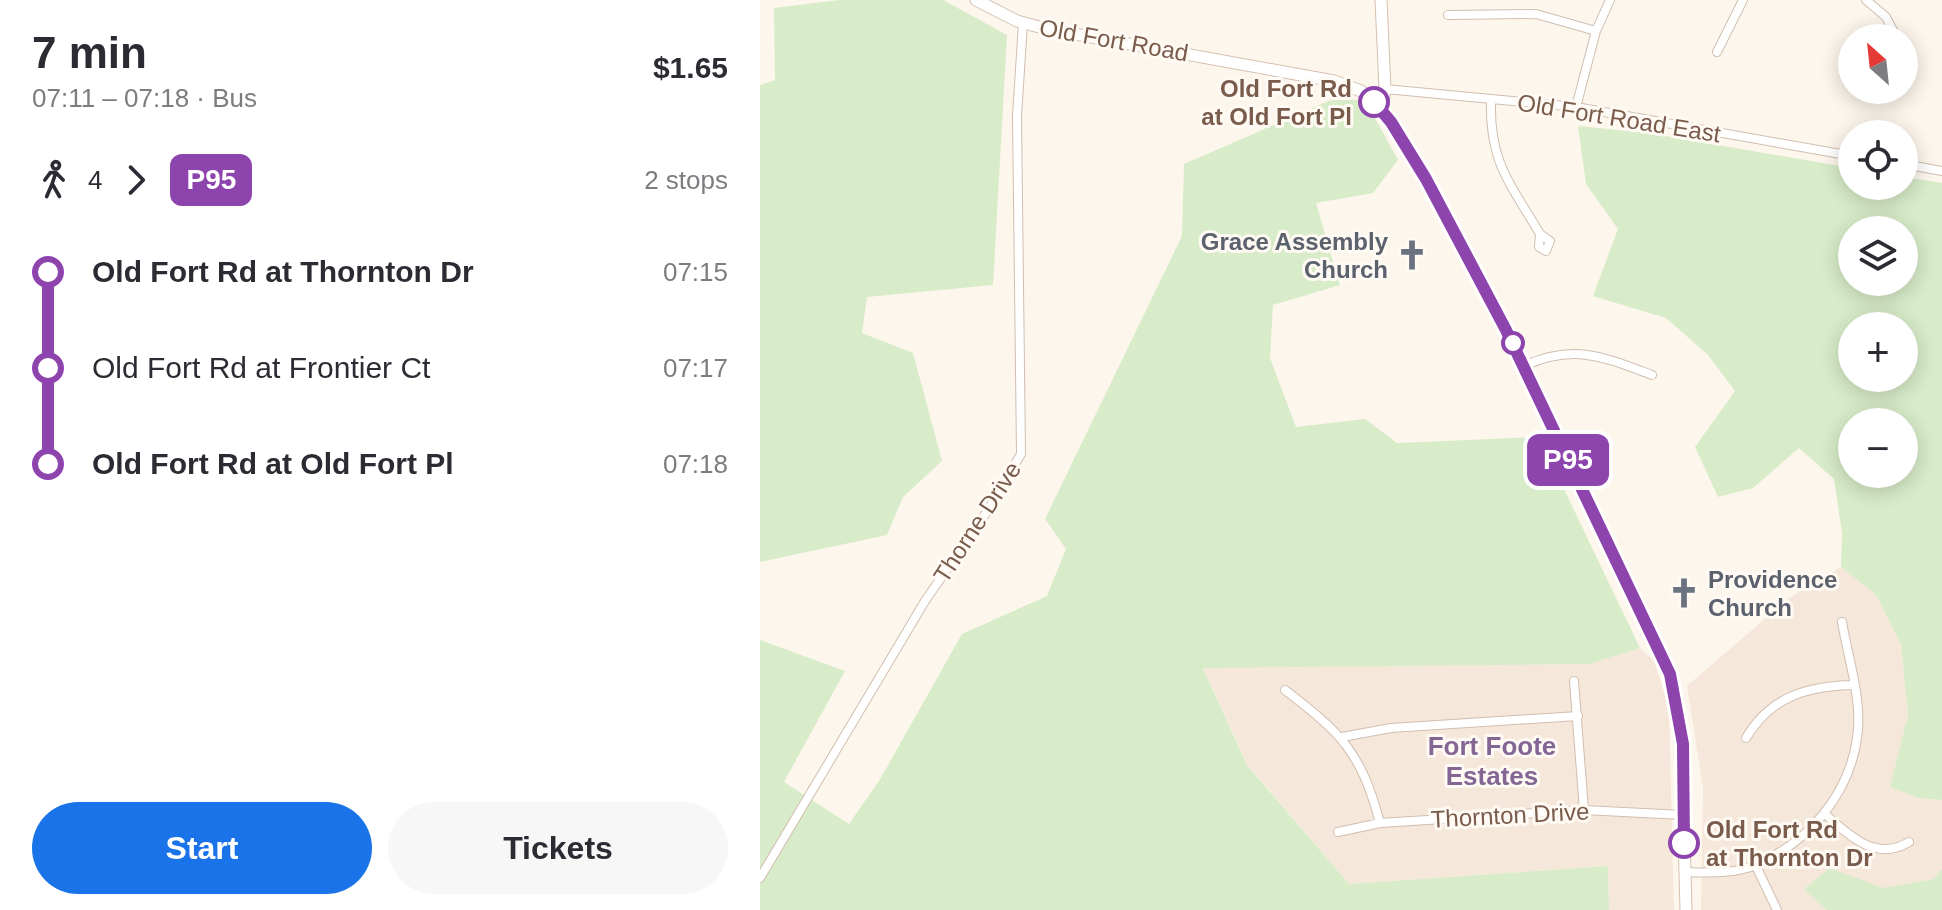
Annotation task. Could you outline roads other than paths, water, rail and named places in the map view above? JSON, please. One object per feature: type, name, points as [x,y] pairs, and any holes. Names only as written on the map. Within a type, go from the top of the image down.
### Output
[{"type":"main road","name":"Old Fort Road","points":[[976,0],[1023,23],[1321,78],[1361,91],[1382,109],[1444,212],[1524,366],[1670,674],[1681,727],[1686,910]]},
{"type":"main road","points":[[1381,0],[1385,89],[1382,109]]},
{"type":"street","points":[[1003,15],[1004,0]]},
{"type":"street","points":[[1576,107],[1596,31],[1610,0]]},
{"type":"street","points":[[1717,52],[1743,0]]},
{"type":"street","points":[[1866,0],[1890,24]]},
{"type":"street","points":[[1448,15],[1536,14],[1596,31]]},
{"type":"street","name":"Thorne Drive","points":[[760,878],[925,601],[988,510],[1021,454],[1017,116],[1023,23]]},
{"type":"street","name":"Old Fort Road East","points":[[1385,89],[1576,107],[1838,154]]},
{"type":"street","points":[[1491,100],[1490,137],[1495,155],[1540,234]]},
{"type":"street","points":[[1918,167],[1942,171]]},
{"type":"street","points":[[1524,366],[1547,355],[1578,353],[1652,375]]},
{"type":"street","points":[[1685,872],[1715,872],[1756,866],[1826,815],[1847,776],[1857,738],[1853,685],[1842,622]]},
{"type":"street","points":[[1574,681],[1584,810]]},
{"type":"street","points":[[1746,738],[1761,716],[1787,697],[1820,687],[1853,685]]},
{"type":"street","points":[[1285,690],[1342,737],[1368,783],[1380,823]]},
{"type":"street","points":[[1342,737],[1391,728],[1578,716]]},
{"type":"street","name":"Thornton Drive","points":[[1338,832],[1380,823],[1584,810],[1683,815]]},
{"type":"street","points":[[1826,815],[1853,840],[1871,847],[1896,848],[1909,842]]},
{"type":"street","points":[[1756,866],[1777,910]]},
{"type":"place","name":"Old Fort Rd at Old Fort Pl","points":[[1374,102]]},
{"type":"place","name":"Grace Assembly Church","points":[[1412,255]]},
{"type":"place","name":"Providence Church","points":[[1684,593]]},
{"type":"place","name":"Old Fort Rd at Thornton Dr","points":[[1684,843]]},
{"type":"district","name":"Fort Foote Estates","points":[[1492,761]]}]
